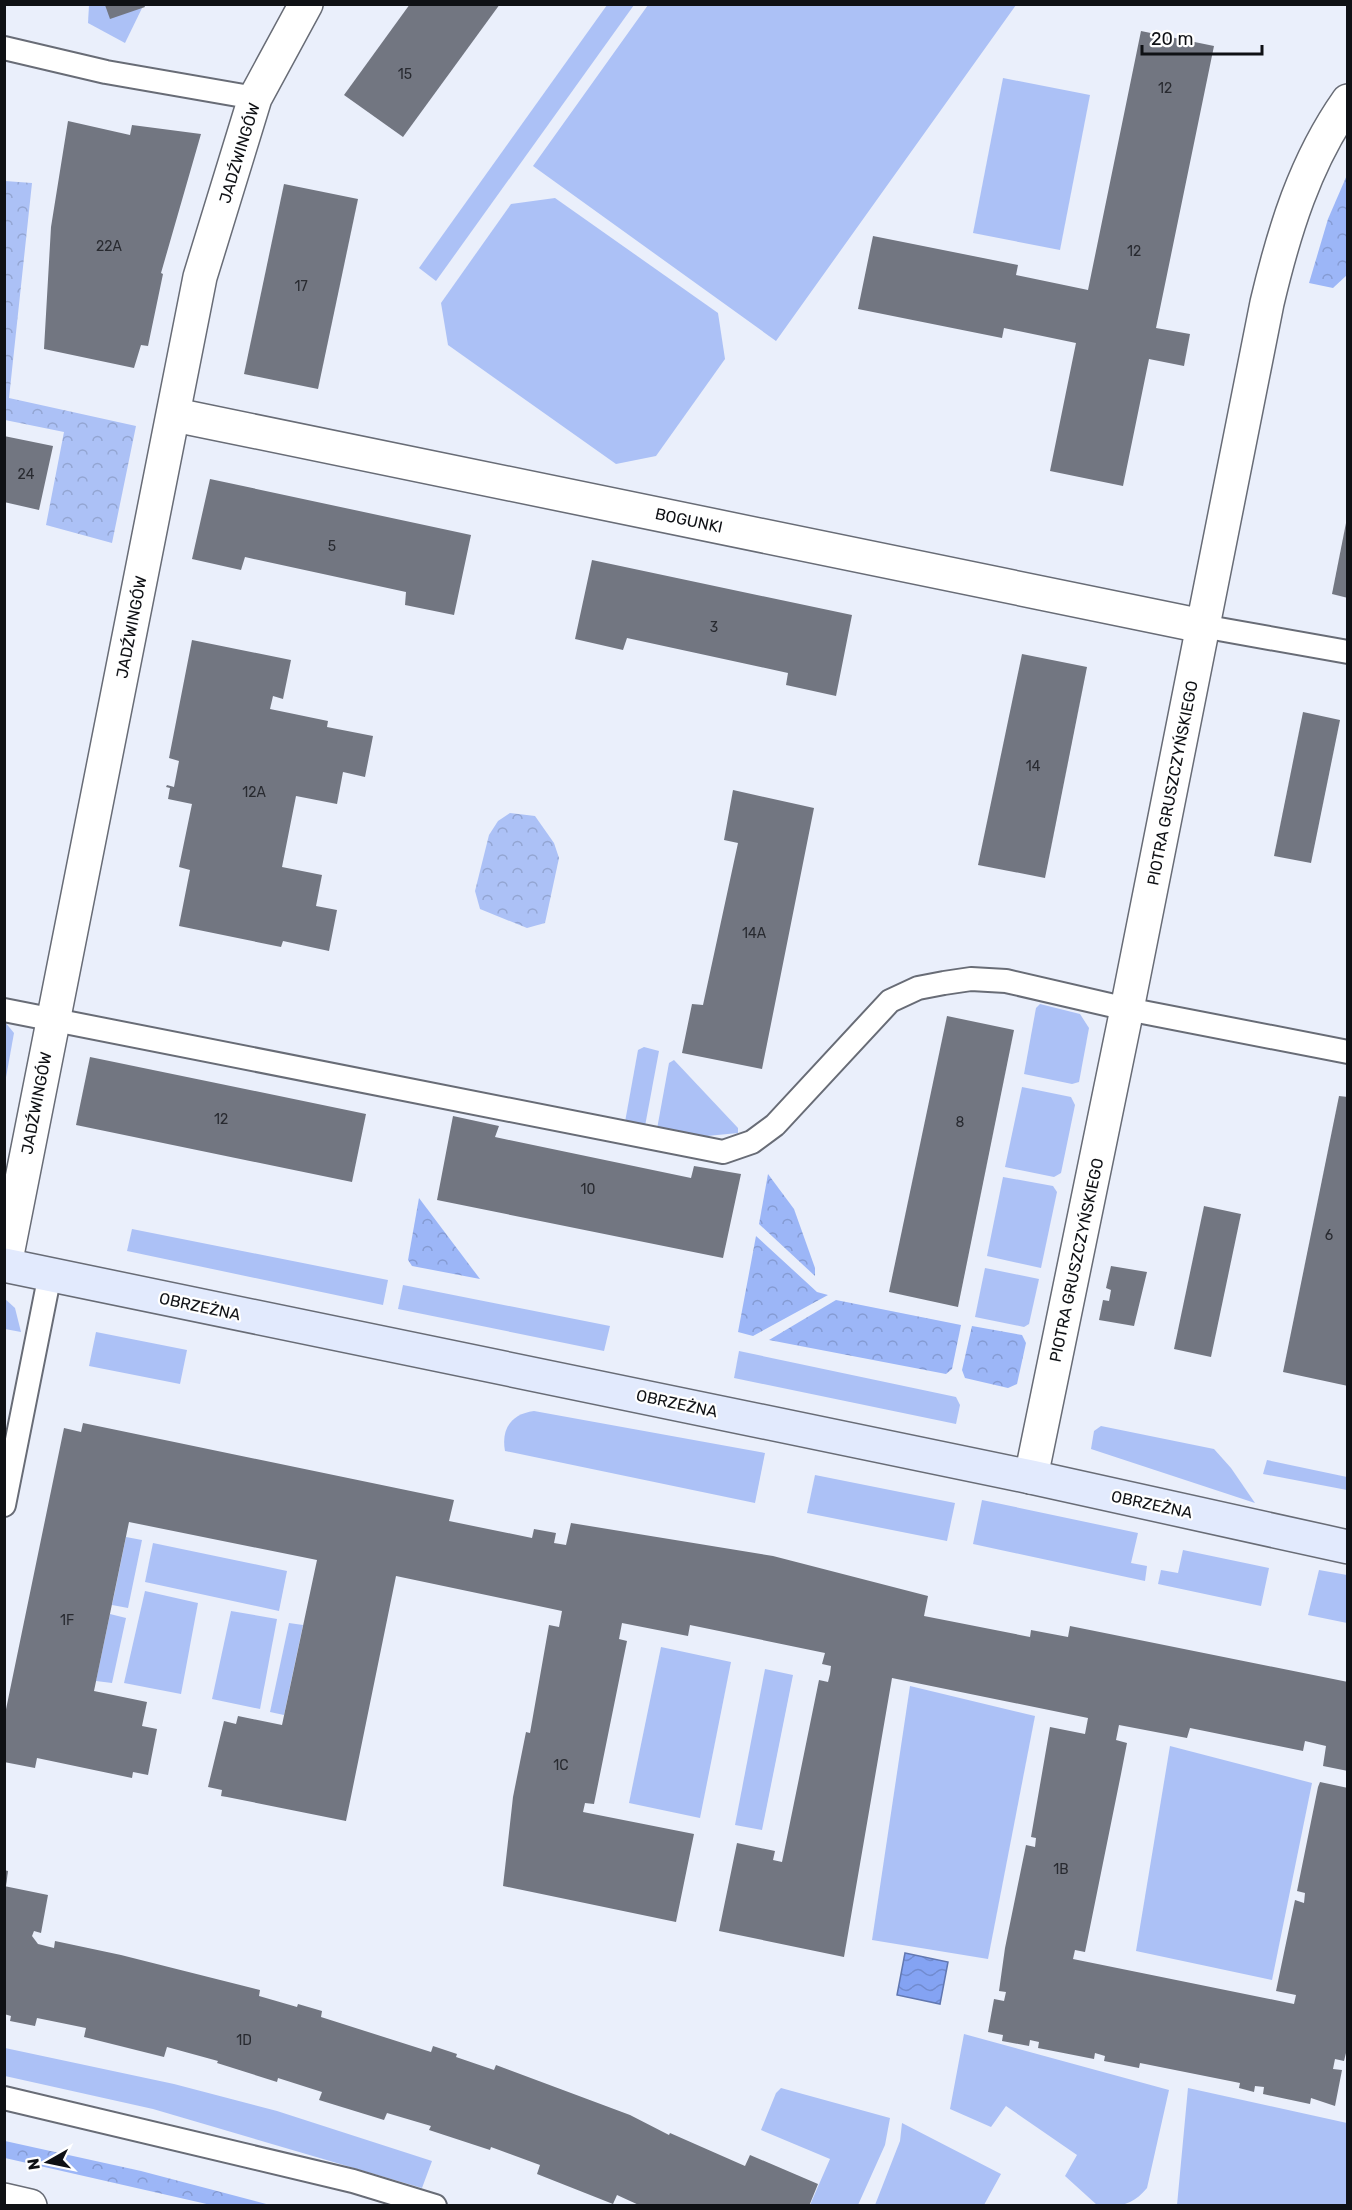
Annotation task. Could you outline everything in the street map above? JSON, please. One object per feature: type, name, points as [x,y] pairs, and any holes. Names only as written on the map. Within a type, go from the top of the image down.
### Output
[{"type":"street","name":"JADŹWINGÓW","points":[[5,1265],[175,415],[200,277],[255,98],[306,4]]},
{"type":"street","name":"PIOTRA GRUSZCZYŃSKIEGO","points":[[1031,1477],[1277,261],[1305,176],[1347,101]]},
{"type":"street","name":"BOGUNKI","points":[[175,415],[1202,626]]},
{"type":"street","name":"OBRZEŻNA","points":[[5,1265],[1031,1477],[1347,1547]]},
{"type":"street","points":[[4,2200],[30,2205]]},
{"type":"lane","points":[[4,48],[106,72],[255,98]]},
{"type":"lane","points":[[1202,626],[1347,652]]},
{"type":"lane","points":[[4,1010],[723,1152],[752,1142],[775,1125],[890,1001],[918,988],[971,979],[1006,981],[1127,1009],[1347,1052]]},
{"type":"lane","points":[[4,1505],[50,1274]]},
{"type":"lane","points":[[4,2098],[353,2181],[435,2205]]},
{"type":"green space","points":[[144,4],[125,43],[88,23],[89,5]]},
{"type":"green space","points":[[607,5],[634,5],[436,281],[419,268]]},
{"type":"green space","points":[[648,5],[1016,5],[776,341],[533,166]]},
{"type":"green space","points":[[1003,78],[1090,95],[1060,250],[973,233]]},
{"type":"green space","points":[[1347,175],[1347,275],[1333,288],[1309,283],[1328,219]]},
{"type":"green space","points":[[5,181],[32,183],[9,398],[136,426],[112,543],[46,525],[64,432],[5,420]]},
{"type":"green space","points":[[555,198],[718,313],[725,359],[656,456],[616,464],[448,345],[441,303],[511,204]]},
{"type":"green space","points":[[510,813],[535,816],[554,843],[559,858],[545,923],[527,928],[480,909],[475,891],[489,835],[498,821]]},
{"type":"green space","points":[[1040,1004],[1080,1014],[1089,1028],[1079,1082],[1072,1084],[1024,1074],[1036,1008]]},
{"type":"green space","points":[[5,1022],[14,1033],[5,1083]]},
{"type":"green space","points":[[644,1047],[659,1051],[645,1126],[625,1122],[638,1050]]},
{"type":"green space","points":[[674,1060],[738,1128],[738,1133],[707,1136],[657,1129],[669,1063]]},
{"type":"green space","points":[[1022,1087],[1071,1097],[1075,1105],[1061,1173],[1054,1177],[1005,1167]]},
{"type":"green space","points":[[768,1174],[794,1209],[815,1268],[815,1276],[759,1224]]},
{"type":"green space","points":[[1003,1177],[1053,1186],[1057,1192],[1041,1268],[987,1256]]},
{"type":"green space","points":[[419,1198],[480,1279],[412,1266],[408,1260]]},
{"type":"green space","points":[[132,1229],[388,1280],[383,1305],[127,1251]]},
{"type":"green space","points":[[756,1236],[817,1292],[828,1295],[753,1336],[738,1332]]},
{"type":"green space","points":[[985,1268],[1039,1279],[1029,1324],[1024,1327],[975,1317]]},
{"type":"green space","points":[[403,1285],[610,1326],[604,1351],[398,1309]]},
{"type":"green space","points":[[4,1298],[15,1308],[21,1332],[5,1329]]},
{"type":"green space","points":[[836,1300],[961,1325],[952,1369],[946,1374],[769,1340]]},
{"type":"green space","points":[[972,1326],[1022,1335],[1026,1343],[1017,1384],[1008,1388],[965,1378],[962,1370]]},
{"type":"green space","points":[[96,1332],[187,1350],[180,1384],[89,1366]]},
{"type":"green space","points":[[739,1351],[956,1397],[960,1405],[956,1424],[734,1378]]},
{"type":"green space","points":[[534,1411],[765,1453],[755,1503],[505,1451],[506,1429],[509,1424],[519,1415]]},
{"type":"green space","points":[[1101,1426],[1214,1449],[1231,1468],[1255,1503],[1091,1449],[1094,1431]]},
{"type":"green space","points":[[1267,1460],[1347,1477],[1347,1490],[1263,1474]]},
{"type":"green space","points":[[815,1475],[955,1503],[947,1541],[807,1513]]},
{"type":"green space","points":[[982,1500],[1138,1533],[1131,1563],[1147,1566],[1145,1581],[973,1544]]},
{"type":"green space","points":[[126,1537],[142,1540],[128,1608],[112,1605]]},
{"type":"green space","points":[[153,1543],[287,1571],[279,1611],[145,1582]]},
{"type":"green space","points":[[1183,1550],[1269,1568],[1261,1606],[1158,1584],[1161,1570],[1178,1573]]},
{"type":"green space","points":[[1319,1570],[1347,1575],[1347,1623],[1308,1615]]},
{"type":"green space","points":[[145,1591],[198,1603],[181,1694],[124,1683]]},
{"type":"green space","points":[[231,1611],[277,1619],[260,1709],[212,1699]]},
{"type":"green space","points":[[110,1614],[126,1618],[112,1683],[96,1681]]},
{"type":"green space","points":[[289,1623],[303,1625],[284,1715],[270,1712]]},
{"type":"green space","points":[[661,1647],[731,1662],[700,1818],[629,1803]]},
{"type":"green space","points":[[765,1669],[793,1675],[762,1830],[735,1825]]},
{"type":"green space","points":[[910,1686],[1035,1716],[988,1959],[872,1940]]},
{"type":"green space","points":[[1170,1746],[1312,1783],[1272,1980],[1136,1951]]},
{"type":"green space","points":[[964,2034],[1169,2090],[1147,2188],[1142,2194],[1125,2204],[1097,2205],[1065,2176],[1077,2155],[1006,2106],[991,2127],[950,2109]]},
{"type":"green space","points":[[5,2048],[174,2084],[277,2111],[432,2161],[422,2188],[153,2109],[5,2076]]},
{"type":"green space","points":[[781,2088],[890,2118],[885,2145],[858,2205],[810,2205],[830,2159],[761,2130],[776,2093]]},
{"type":"green space","points":[[1188,2088],[1347,2123],[1347,2205],[1177,2205]]},
{"type":"green space","points":[[902,2123],[1001,2174],[984,2205],[875,2205],[900,2141]]},
{"type":"green space","points":[[5,2141],[141,2171],[270,2205],[211,2205],[5,2158]]},
{"type":"water","points":[[905,1953],[948,1962],[940,2004],[897,1995]]},
{"type":"building","points":[[410,4],[500,4],[403,137],[344,95]]},
{"type":"building","points":[[105,5],[144,5],[145,7],[110,19]]},
{"type":"building","points":[[1141,31],[1214,46],[1156,328],[1190,334],[1184,366],[1149,359],[1123,486],[1050,471],[1076,343],[1004,328],[1002,338],[858,309],[873,236],[1018,265],[1016,275],[1088,290]]},
{"type":"building","points":[[68,121],[130,135],[132,125],[201,134],[161,273],[163,274],[148,346],[141,345],[134,368],[44,349],[51,227]]},
{"type":"building","points":[[284,184],[358,199],[318,389],[244,374]]},
{"type":"building","points":[[4,436],[53,446],[39,510],[4,502]]},
{"type":"building","points":[[210,479],[471,535],[454,615],[405,605],[406,592],[245,557],[241,570],[192,559]]},
{"type":"building","points":[[1346,523],[1348,523],[1348,598],[1332,594]]},
{"type":"building","points":[[592,560],[852,615],[836,696],[786,685],[788,673],[627,638],[623,650],[575,639]]},
{"type":"building","points":[[192,640],[291,660],[283,699],[273,696],[270,709],[328,721],[327,727],[373,736],[365,777],[343,772],[337,804],[296,796],[282,867],[322,875],[316,906],[337,910],[329,951],[283,941],[281,947],[179,926],[190,870],[179,867],[192,804],[168,799],[170,788],[166,787],[167,785],[174,787],[179,761],[169,758]]},
{"type":"building","points":[[1022,654],[1087,667],[1045,878],[978,865]]},
{"type":"building","points":[[1303,712],[1340,720],[1311,863],[1274,856]]},
{"type":"building","points":[[733,790],[814,808],[762,1069],[682,1053],[692,1004],[703,1005],[738,843],[724,840]]},
{"type":"building","points":[[947,1016],[1014,1030],[958,1307],[889,1292]]},
{"type":"building","points":[[90,1057],[366,1114],[352,1182],[76,1125]]},
{"type":"building","points":[[1339,1096],[1348,1097],[1348,1386],[1283,1372]]},
{"type":"building","points":[[453,1116],[499,1126],[495,1137],[691,1178],[694,1166],[741,1174],[723,1258],[437,1200]]},
{"type":"building","points":[[1204,1206],[1241,1214],[1211,1357],[1174,1349]]},
{"type":"building","points":[[1111,1266],[1147,1272],[1134,1326],[1099,1320],[1103,1300],[1109,1301],[1111,1290],[1106,1288]]},
{"type":"building","points":[[83,1423],[454,1500],[449,1521],[532,1538],[534,1529],[556,1533],[554,1543],[566,1545],[571,1523],[773,1556],[928,1596],[924,1616],[1030,1637],[1031,1630],[1068,1637],[1070,1626],[1348,1682],[1348,1771],[1323,1766],[1326,1746],[1305,1741],[1303,1751],[1190,1728],[1187,1738],[1119,1725],[1116,1740],[1127,1743],[1121,1774],[1085,1952],[1075,1950],[1073,1959],[1294,2004],[1296,1995],[1276,1991],[1295,1900],[1304,1903],[1305,1893],[1297,1891],[1318,1787],[1320,1782],[1348,1788],[1348,2045],[1344,2061],[1335,2059],[1333,2069],[1342,2070],[1335,2106],[1311,2098],[1310,2104],[1263,2094],[1264,2087],[1255,2086],[1254,2092],[1239,2088],[1240,2083],[1140,2063],[1139,2068],[1104,2061],[1105,2056],[1095,2053],[1094,2059],[1038,2048],[1039,2042],[1030,2040],[1029,2046],[1002,2041],[1003,2035],[988,2032],[994,1999],[1004,2001],[1006,1992],[999,1991],[1005,1948],[1026,1845],[1035,1847],[1036,1838],[1031,1837],[1050,1727],[1085,1734],[1088,1718],[892,1678],[844,1957],[719,1931],[737,1843],[775,1851],[773,1860],[782,1862],[819,1680],[828,1682],[830,1674],[831,1666],[822,1664],[825,1653],[690,1625],[688,1636],[622,1623],[619,1639],[627,1641],[594,1804],[585,1803],[583,1812],[694,1834],[676,1922],[503,1886],[513,1797],[526,1732],[530,1733],[549,1625],[559,1627],[562,1611],[396,1576],[346,1821],[221,1796],[222,1790],[208,1787],[224,1721],[236,1724],[238,1716],[282,1725],[317,1560],[129,1522],[94,1691],[147,1702],[142,1726],[157,1729],[148,1775],[133,1772],[132,1778],[37,1758],[35,1768],[4,1762],[4,1719],[64,1428],[81,1432]]},
{"type":"building","points":[[4,1870],[8,1871],[6,1886],[4,1885]]},
{"type":"building","points":[[4,1886],[48,1895],[41,1933],[34,1931],[32,1936],[38,1944],[54,1948],[55,1941],[260,1990],[259,1996],[297,2007],[298,2004],[322,2011],[321,2017],[431,2052],[433,2046],[457,2054],[456,2057],[494,2070],[496,2065],[630,2115],[669,2135],[670,2133],[745,2166],[750,2155],[818,2184],[809,2206],[641,2206],[617,2195],[613,2204],[537,2174],[540,2165],[491,2147],[490,2150],[429,2130],[431,2126],[387,2113],[384,2120],[319,2100],[322,2092],[278,2078],[277,2082],[217,2063],[218,2061],[167,2047],[164,2057],[84,2037],[86,2028],[37,2018],[35,2026],[10,2021],[11,2016],[4,2014]]}]
